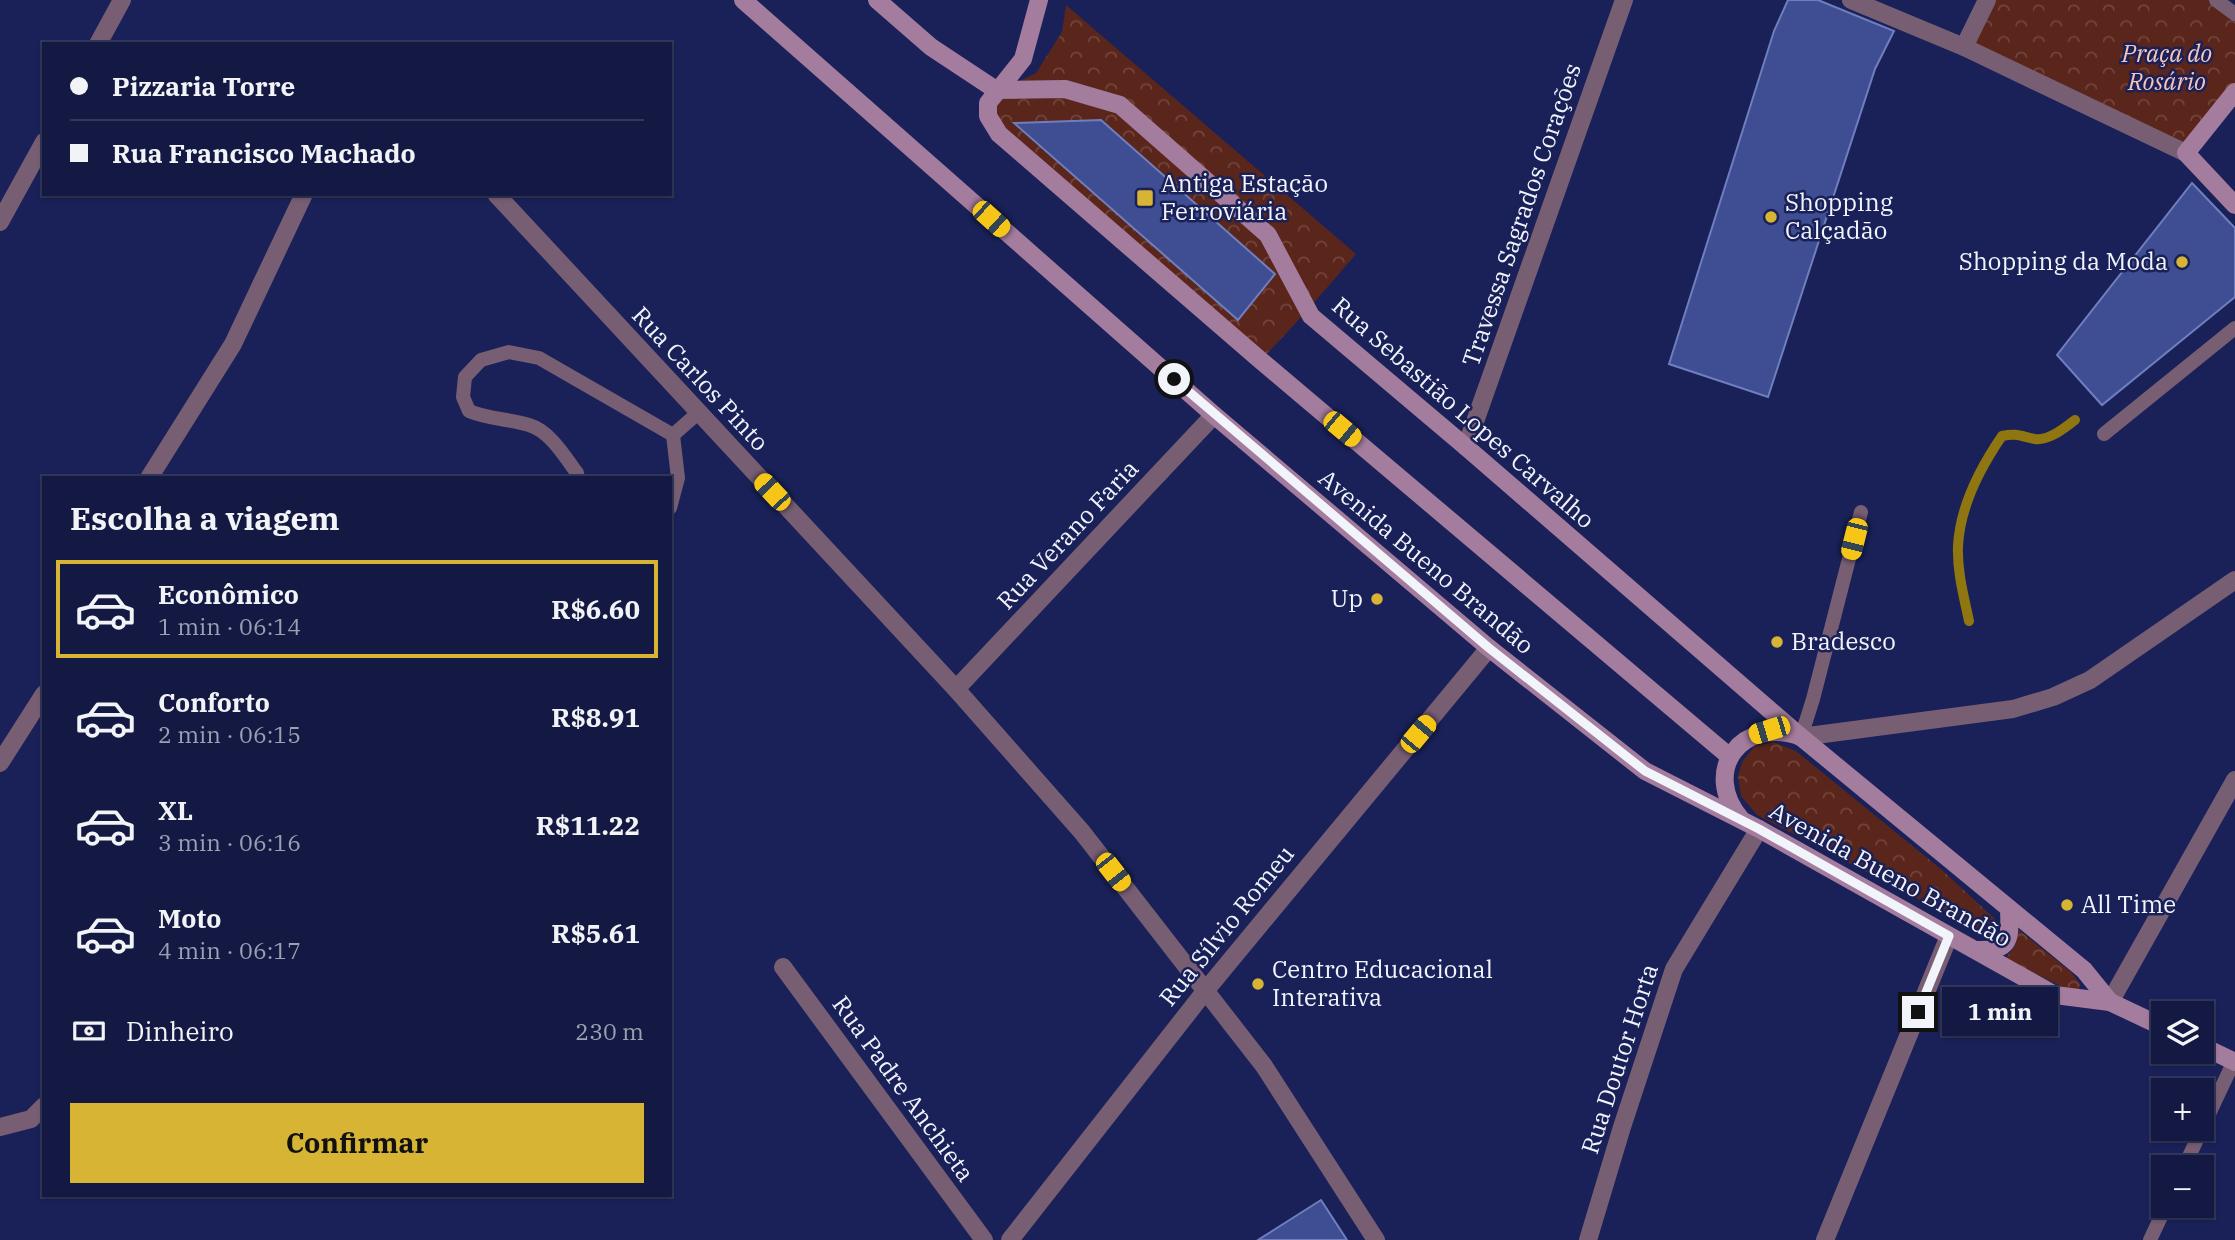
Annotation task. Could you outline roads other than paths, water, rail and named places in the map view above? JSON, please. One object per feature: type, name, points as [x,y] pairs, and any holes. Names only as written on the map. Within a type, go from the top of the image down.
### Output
[{"type":"street","points":[[99,42],[122,0]]},
{"type":"street","name":"Avenida Bueno Brandão","points":[[743,0],[1214,415],[1489,648],[1645,771],[1751,825],[2055,995],[2110,1002],[2151,1021]]},
{"type":"street","points":[[877,0],[931,47],[996,90]]},
{"type":"street","points":[[1039,0],[1023,59],[988,103],[988,116],[999,134],[1270,368],[1730,757]]},
{"type":"street","name":"Travessa Sagrados Corações","points":[[1466,447],[1623,0]]},
{"type":"street","points":[[1851,0],[1964,47],[2186,153],[2235,205]]},
{"type":"street","points":[[1964,47],[1987,0]]},
{"type":"street","name":"Rua Sebastião Lopes Carvalho","points":[[996,90],[1065,89],[1121,105],[1268,235],[1311,316],[1801,737],[2084,970],[2110,1002]]},
{"type":"street","points":[[2186,153],[2235,92]]},
{"type":"street","points":[[0,222],[42,146]]},
{"type":"street","points":[[150,476],[233,344],[303,196]]},
{"type":"street","name":"Rua Carlos Pinto","points":[[498,196],[956,689],[1082,832],[1264,1066],[1376,1240]]},
{"type":"street","name":"Rua Verano Faria","points":[[956,689],[1214,415]]},
{"type":"street","points":[[1751,825],[1734,811],[1725,791],[1725,774],[1730,757],[1746,740],[1769,730],[1785,731],[1801,737],[2013,709],[2053,697],[2090,680],[2235,580]]},
{"type":"street","name":"Rua Sílvio Romeu","points":[[1010,1240],[1206,990],[1489,648]]},
{"type":"street","points":[[0,763],[42,697]]},
{"type":"street","points":[[2110,1002],[2235,780]]},
{"type":"street","name":"Rua Doutor Horta","points":[[1588,1240],[1674,969],[1751,825]]},
{"type":"street","points":[[1973,950],[1995,951],[2002,947],[2010,936],[2009,909]]},
{"type":"street","points":[[1825,1240],[1949,936]]},
{"type":"street","name":"Rua Padre Anchieta","points":[[783,967],[984,1240]]},
{"type":"street","points":[[2214,1052],[2234,1061]]},
{"type":"street","points":[[0,1127],[37,1113]]},
{"type":"lane","points":[[2216,0],[2235,14]]},
{"type":"lane","points":[[2104,434],[2235,328]]},
{"type":"lane","points":[[578,476],[555,444],[533,425],[483,417],[469,411],[463,397],[465,377],[481,360],[509,352],[539,358],[673,435]]},
{"type":"lane","points":[[673,435],[698,413]]},
{"type":"lane","points":[[672,500],[678,478],[673,435]]},
{"type":"lane","points":[[1801,737],[1861,512]]},
{"type":"lane","points":[[2190,1155],[2234,1061]]},
{"type":"lane","points":[[2150,1240],[2160,1218]]},
{"type":"waterway","points":[[1969,621],[1960,575],[1958,546],[1967,502],[1986,461],[2002,436],[2046,438],[2075,420]]},
{"type":"place","name":"Antiga Estação Ferroviária","points":[[1145,198]]},
{"type":"place","name":"Shopping Calçadão","points":[[1771,217]]},
{"type":"place","name":"Shopping da Moda","points":[[2182,262]]},
{"type":"place","name":"Up","points":[[1377,599]]},
{"type":"place","name":"Bradesco","points":[[1777,642]]},
{"type":"place","name":"All Time","points":[[2067,905]]},
{"type":"place","name":"Centro Educacional Interativa","points":[[1258,984]]},
{"type":"park label","name":"Praça do Rosário","points":[[2167,68]]}]
